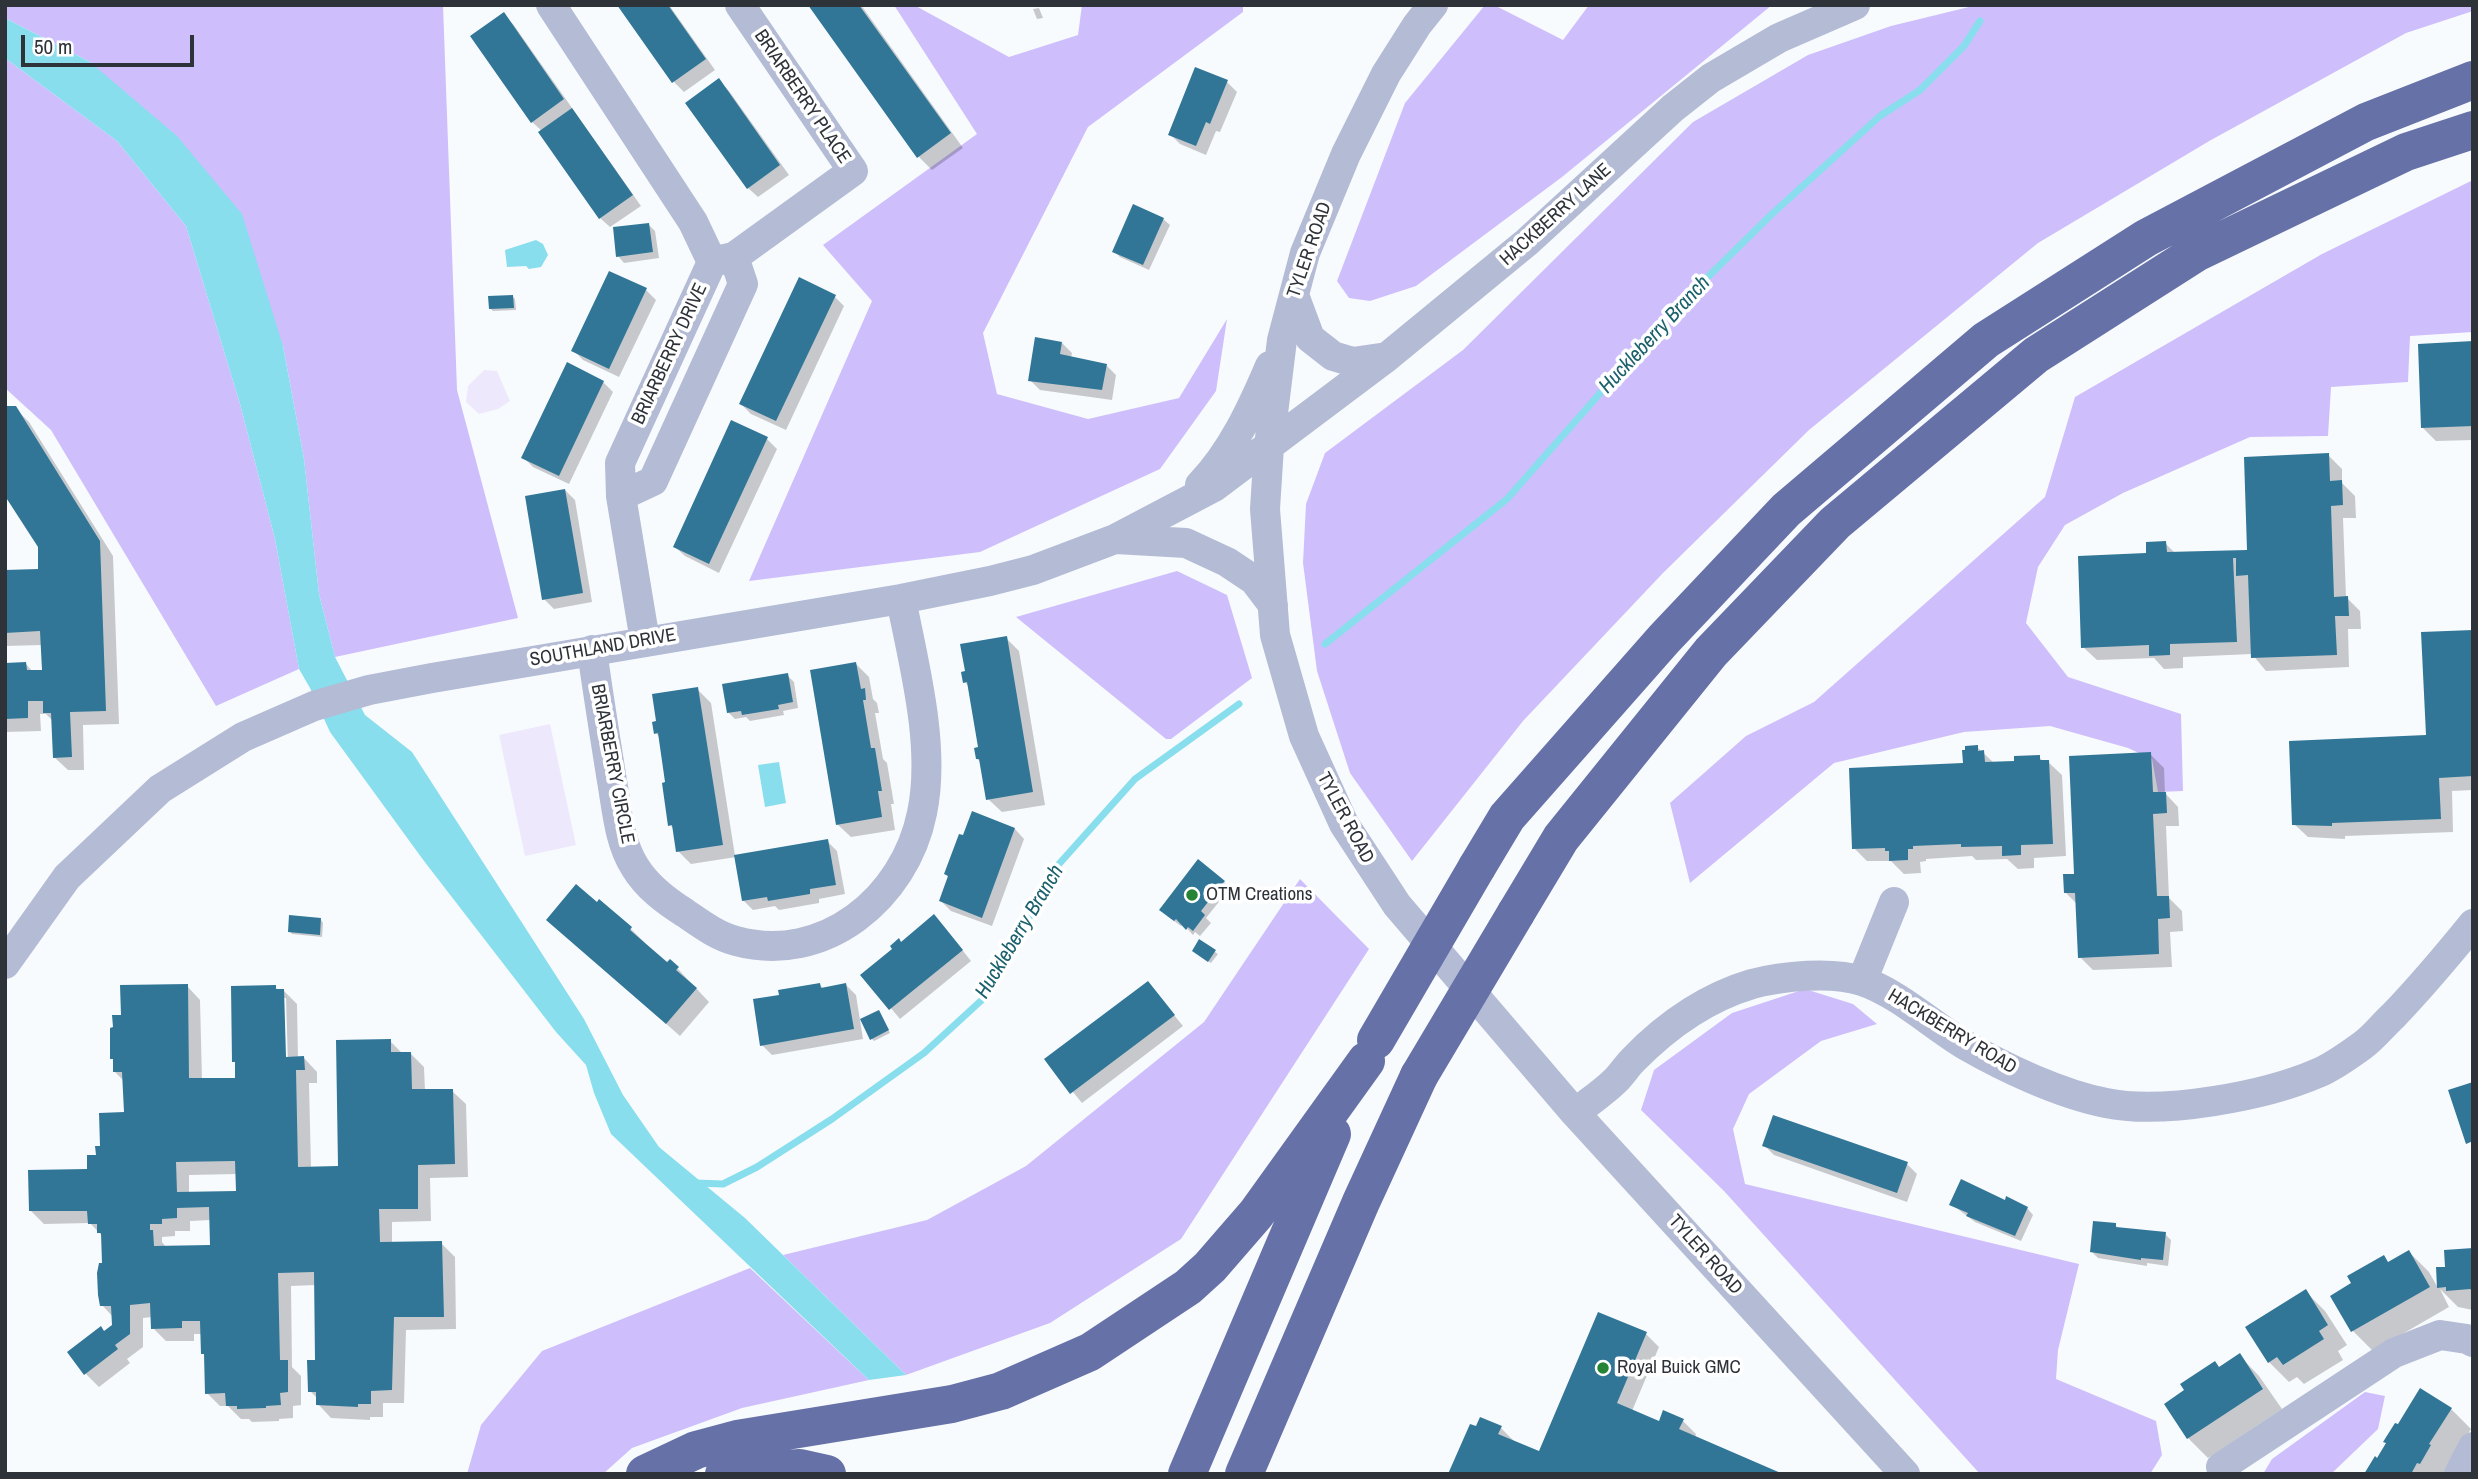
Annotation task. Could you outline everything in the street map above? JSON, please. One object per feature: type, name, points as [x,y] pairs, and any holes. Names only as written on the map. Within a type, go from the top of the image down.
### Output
[{"type":"highway","points":[[645,1474],[696,1450],[737,1439],[952,1404],[1001,1391],[1090,1352],[1188,1287],[1210,1267],[1256,1214],[1371,1050],[1507,817],[1664,639],[1786,510],[1986,340],[2146,238],[2366,122],[2473,80]]},
{"type":"highway","points":[[1244,1474],[1361,1202],[1419,1076],[1560,838],[1711,652],[1835,523],[2036,355],[2196,253],[2406,152],[2473,130]]},
{"type":"highway","points":[[1187,1474],[1338,1120],[1371,1050]]},
{"type":"highway","points":[[724,1474],[800,1468],[827,1474]]},
{"type":"street","points":[[551,5],[693,222],[723,260]]},
{"type":"street","name":"BRIARBERRY PLACE","points":[[723,260],[853,171],[740,5]]},
{"type":"street","name":"TYLER ROAD","points":[[1433,5],[1386,74],[1346,154],[1305,253],[1282,340],[1269,446],[1265,509],[1275,635],[1304,736],[1344,824],[1397,905],[1575,1113],[1905,1474]]},
{"type":"street","name":"HACKBERRY LANE","points":[[1269,446],[1387,357],[1527,242],[1673,108],[1712,78],[1779,38],[1855,5]]},
{"type":"street","name":"BRIARBERRY DRIVE","points":[[645,641],[621,496],[620,463],[723,260]]},
{"type":"street","points":[[1294,295],[1310,338],[1333,356],[1353,362],[1387,357]]},
{"type":"street","points":[[1182,504],[1212,473],[1236,438],[1282,340]]},
{"type":"street","name":"SOUTHLAND DRIVE","points":[[5,964],[67,877],[160,789],[243,737],[314,706],[369,690],[432,678],[901,599],[1033,570],[1115,539],[1182,504],[1214,487],[1269,446]]},
{"type":"street","points":[[1115,539],[1186,543],[1227,562],[1254,580],[1273,605]]},
{"type":"street","name":"BRIARBERRY CIRCLE","points":[[592,650],[621,833],[634,866],[649,886],[709,929],[735,941],[770,946],[800,944],[826,936],[850,923],[884,893],[912,846],[922,815],[927,783],[927,747],[901,599]]},
{"type":"street","points":[[1862,981],[1894,902]]},
{"type":"street","name":"HACKBERRY ROAD","points":[[1575,1113],[1615,1081],[1666,1029],[1685,1014],[1752,984],[1816,976],[1862,981],[2008,1068],[2103,1103],[2123,1106],[2215,1101],[2276,1088],[2321,1072],[2365,1044],[2408,1000],[2473,924]]},
{"type":"street","points":[[2221,1467],[2395,1353],[2440,1335],[2473,1342]]},
{"type":"street","points":[[2459,1474],[2473,1447]]},
{"type":"shaded area","points":[[5,5],[443,5],[457,390],[518,618],[335,657],[319,594],[304,459],[283,346],[90,62],[5,18]]},
{"type":"shaded area","points":[[894,5],[914,5],[1009,57],[1078,35],[1082,5],[1243,5],[1243,12],[1088,127],[983,333],[997,394],[1088,419],[1179,398],[1227,319],[1216,391],[1160,469],[980,552],[749,581],[872,301],[823,245],[977,134]]},
{"type":"shaded area","points":[[1485,5],[1494,5],[1563,40],[1589,5],[1772,5],[1562,177],[1416,286],[1370,301],[1349,298],[1337,281],[1405,103]]},
{"type":"shaded area","points":[[1977,5],[2473,5],[2473,11],[2406,33],[2211,140],[2038,243],[1809,430],[1663,573],[1523,721],[1412,861],[1350,773],[1317,671],[1303,563],[1306,504],[1325,453],[1463,350],[1693,122],[1808,55],[1891,26]]},
{"type":"shaded area","points":[[5,58],[117,141],[186,226],[240,404],[275,539],[299,669],[216,706],[51,430],[5,388]]},
{"type":"shaded area","points":[[2473,180],[2473,332],[2410,336],[2408,382],[2331,387],[2328,436],[2250,437],[2123,493],[2065,525],[2038,567],[2026,623],[2068,677],[2181,714],[2183,791],[2158,792],[2152,759],[2128,748],[2050,726],[1964,732],[1834,763],[1690,883],[1670,803],[1746,736],[1814,702],[2045,497],[2075,397],[2322,254]]},
{"type":"shaded area","points":[[484,370],[497,371],[510,401],[498,409],[479,414],[466,402],[468,386]]},
{"type":"shaded area","points":[[1177,571],[1227,595],[1252,678],[1171,739],[1166,739],[1016,617]]},
{"type":"shaded area","points":[[550,724],[576,845],[525,856],[499,735]]},
{"type":"shaded area","points":[[1300,879],[1369,949],[1181,1239],[1050,1323],[906,1375],[783,1255],[927,1220],[1026,1166],[1204,1022]]},
{"type":"shaded area","points":[[1805,989],[1853,1004],[1877,1024],[1821,1041],[1749,1094],[1733,1129],[1745,1184],[2079,1264],[2058,1350],[2056,1379],[2156,1421],[2162,1455],[2150,1474],[1980,1474],[1724,1191],[1641,1110],[1654,1070],[1732,1013]]},
{"type":"shaded area","points":[[750,1268],[869,1380],[742,1408],[632,1448],[603,1474],[467,1474],[481,1425],[542,1351]]},
{"type":"shaded area","points":[[2365,1392],[2385,1396],[2378,1429],[2331,1474],[2263,1474],[2272,1459]]},
{"type":"water","points":[[5,18],[90,62],[177,136],[242,214],[283,346],[304,459],[319,594],[335,657],[365,715],[412,752],[584,1019],[623,1095],[659,1147],[745,1218],[906,1375],[869,1380],[611,1134],[586,1065],[556,1032],[424,861],[330,732],[299,669],[275,539],[240,404],[186,226],[117,141],[5,58]]},
{"type":"water","points":[[536,240],[543,244],[548,255],[541,267],[507,267],[505,250]]},
{"type":"water","points":[[779,762],[786,803],[765,807],[758,765]]},
{"type":"building","points":[[617,5],[668,5],[706,59],[672,83]]},
{"type":"building","points":[[808,5],[859,5],[951,133],[917,158]]},
{"type":"building","points":[[504,12],[564,99],[531,123],[470,36]]},
{"type":"building","points":[[1195,67],[1228,80],[1210,124],[1206,122],[1196,146],[1168,135]]},
{"type":"building","points":[[719,78],[780,165],[747,189],[685,103]]},
{"type":"building","points":[[572,108],[633,195],[599,219],[538,132]]},
{"type":"building","points":[[1133,204],[1164,218],[1143,265],[1112,252]]},
{"type":"building","points":[[649,223],[653,252],[616,257],[613,227]]},
{"type":"building","points":[[609,271],[647,288],[609,369],[571,351]]},
{"type":"building","points":[[799,277],[836,295],[776,421],[739,404]]},
{"type":"building","points":[[513,295],[514,308],[489,309],[488,296]]},
{"type":"building","points":[[1035,337],[1062,342],[1060,354],[1107,364],[1102,390],[1028,381]]},
{"type":"building","points":[[2473,341],[2473,426],[2421,428],[2418,344]]},
{"type":"building","points":[[567,362],[604,381],[559,476],[521,458]]},
{"type":"building","points":[[5,406],[16,406],[100,541],[106,711],[70,712],[72,757],[53,758],[51,713],[43,713],[43,701],[28,701],[28,718],[5,719],[5,663],[26,662],[27,670],[42,670],[40,631],[5,633],[5,570],[38,569],[38,547],[5,496]]},
{"type":"building","points":[[731,420],[768,437],[709,564],[673,547]]},
{"type":"building","points":[[2329,453],[2330,481],[2342,480],[2343,505],[2331,506],[2334,597],[2348,596],[2349,616],[2335,616],[2337,655],[2251,658],[2248,575],[2236,576],[2236,558],[2233,558],[2237,642],[2170,644],[2170,655],[2149,656],[2149,645],[2081,648],[2078,556],[2146,553],[2146,542],[2166,541],[2167,552],[2247,550],[2244,457]]},
{"type":"building","points":[[565,489],[583,593],[542,600],[525,496]]},
{"type":"building","points":[[2473,630],[2473,776],[2439,778],[2441,819],[2332,823],[2332,826],[2292,825],[2289,741],[2426,735],[2421,632]]},
{"type":"building","points":[[1007,636],[1033,792],[986,800],[979,759],[976,759],[974,748],[978,747],[967,682],[963,683],[961,672],[965,671],[960,644]]},
{"type":"building","points":[[856,662],[861,689],[865,688],[866,700],[863,700],[882,791],[878,791],[882,817],[836,825],[810,670]]},
{"type":"building","points":[[788,673],[793,702],[778,705],[779,709],[742,715],[741,711],[727,713],[722,684]]},
{"type":"building","points":[[698,687],[723,845],[676,852],[672,825],[668,826],[658,733],[654,734],[652,722],[656,721],[652,694]]},
{"type":"building","points":[[1978,745],[1978,751],[1984,750],[1985,762],[2014,761],[2014,756],[2040,755],[2040,760],[2049,760],[2053,844],[2021,845],[2021,855],[2002,856],[2002,846],[1913,846],[1913,849],[1908,849],[1908,860],[1889,861],[1889,851],[1885,851],[1885,848],[1852,849],[1849,768],[1963,763],[1962,750],[1965,750],[1965,746]]},
{"type":"building","points":[[2151,752],[2153,792],[2166,792],[2167,813],[2153,814],[2157,896],[2169,896],[2170,918],[2158,919],[2159,954],[2078,958],[2075,893],[2064,893],[2063,874],[2074,874],[2069,756]]},
{"type":"building","points":[[972,811],[1015,828],[982,918],[939,901],[948,876],[944,874],[959,834],[963,835]]},
{"type":"building","points":[[828,839],[836,885],[810,889],[810,894],[768,901],[767,897],[742,901],[734,855]]},
{"type":"building","name":"OTM Creations","points":[[1198,859],[1225,881],[1222,884],[1227,889],[1220,897],[1215,893],[1201,911],[1205,915],[1193,931],[1188,927],[1186,930],[1176,919],[1174,921],[1159,910]]},
{"type":"building","points":[[576,884],[597,902],[599,899],[632,927],[630,930],[667,962],[670,959],[679,967],[676,970],[697,988],[666,1024],[546,920]]},
{"type":"building","points":[[934,914],[963,950],[889,1010],[860,975],[892,949],[890,946],[899,938],[901,942]]},
{"type":"building","points":[[289,915],[321,918],[320,935],[288,932]]},
{"type":"building","points":[[1199,939],[1216,950],[1208,962],[1192,951]]},
{"type":"building","points":[[1148,981],[1175,1015],[1070,1094],[1044,1059]]},
{"type":"building","points":[[820,983],[821,988],[846,983],[854,1029],[760,1046],[753,999],[779,995],[778,990]]},
{"type":"building","points":[[188,984],[189,1078],[235,1078],[235,1062],[232,1062],[231,986],[276,985],[276,989],[284,989],[286,1057],[304,1056],[305,1070],[296,1070],[298,1167],[338,1166],[336,1040],[391,1039],[391,1052],[411,1052],[412,1089],[453,1089],[455,1164],[418,1165],[418,1209],[379,1209],[380,1242],[442,1241],[444,1317],[394,1317],[392,1390],[371,1391],[371,1404],[358,1404],[358,1407],[316,1405],[316,1392],[308,1392],[307,1360],[315,1360],[314,1272],[278,1273],[280,1360],[288,1360],[288,1392],[280,1393],[281,1405],[237,1409],[237,1406],[226,1406],[225,1393],[205,1394],[200,1321],[182,1321],[182,1328],[151,1329],[150,1303],[130,1305],[130,1334],[115,1345],[118,1349],[84,1375],[67,1352],[101,1326],[104,1331],[112,1325],[111,1306],[100,1306],[98,1295],[97,1273],[99,1263],[102,1263],[101,1233],[97,1233],[97,1224],[88,1224],[87,1211],[29,1211],[28,1170],[87,1169],[87,1155],[96,1155],[95,1146],[100,1146],[99,1113],[124,1112],[122,1072],[113,1072],[113,1059],[110,1059],[112,1015],[121,1015],[120,985]],"holes":[[[235,1161],[236,1191],[177,1192],[176,1162]],[[209,1207],[210,1245],[154,1246],[150,1224],[162,1224],[162,1219],[177,1218],[177,1208]]]},
{"type":"building","points":[[879,1010],[889,1030],[870,1040],[860,1019]]},
{"type":"building","points":[[2473,1082],[2473,1141],[2466,1144],[2448,1090]]},
{"type":"building","points":[[1773,1115],[1908,1162],[1897,1193],[1762,1146]]},
{"type":"building","points":[[1961,1179],[2005,1200],[2006,1196],[2028,1207],[2015,1236],[1966,1216],[1968,1213],[1949,1205]]},
{"type":"building","points":[[2093,1221],[2116,1223],[2116,1227],[2166,1232],[2163,1260],[2141,1260],[2090,1252]]},
{"type":"building","points":[[2473,1248],[2473,1291],[2446,1291],[2446,1287],[2437,1288],[2436,1267],[2445,1267],[2444,1250]]},
{"type":"building","points":[[2409,1250],[2430,1287],[2351,1332],[2330,1296],[2351,1283],[2347,1276],[2384,1255],[2388,1262]]},
{"type":"building","points":[[2306,1289],[2328,1325],[2319,1331],[2324,1339],[2283,1365],[2277,1357],[2268,1363],[2245,1327]]},
{"type":"building","name":"Royal Buick GMC","points":[[1598,1312],[1647,1332],[1617,1403],[1659,1421],[1663,1410],[1684,1419],[1679,1429],[1783,1474],[1448,1474],[1470,1424],[1476,1426],[1480,1417],[1502,1426],[1498,1434],[1539,1451]]},
{"type":"building","points":[[2240,1353],[2263,1389],[2187,1439],[2164,1404],[2184,1390],[2180,1384],[2215,1361],[2219,1367]]},
{"type":"building","points":[[2420,1388],[2452,1408],[2429,1444],[2431,1445],[2420,1464],[2417,1463],[2411,1474],[2364,1474],[2375,1456],[2377,1458],[2386,1443],[2383,1442],[2395,1423],[2398,1424]]},
{"type":"waterway","name":"Huckleberry Branch","points":[[1325,644],[1507,499],[1668,316],[1773,213],[1880,116],[1920,90],[1964,46],[1980,21]]},
{"type":"waterway","name":"Huckleberry Branch","points":[[695,1183],[723,1184],[757,1167],[832,1119],[924,1053],[984,998],[1059,864],[1135,779],[1239,704]]},
{"type":"place","name":"OTM Creations","points":[[1192,895]]},
{"type":"place","name":"Royal Buick GMC","points":[[1603,1368]]}]
